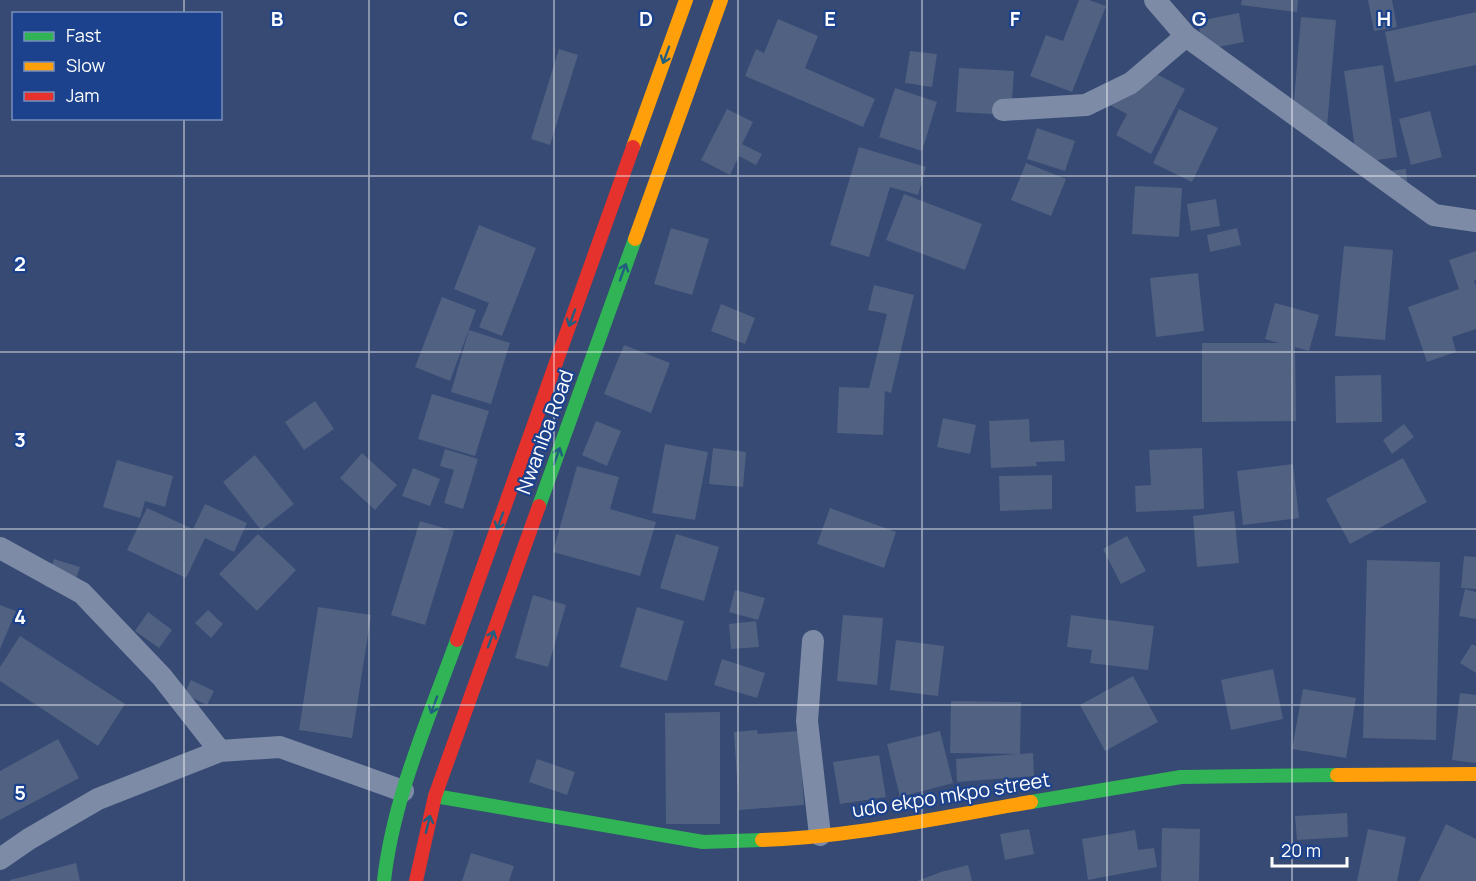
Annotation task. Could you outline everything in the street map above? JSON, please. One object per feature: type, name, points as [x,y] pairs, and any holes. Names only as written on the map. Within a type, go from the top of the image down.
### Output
[{"type":"main road","points":[[384,881],[403,791],[686,0]]},
{"type":"main road","name":"Nwaniba Road","points":[[416,881],[435,796],[721,0]]},
{"type":"main road","name":"udo ekpo mkpo street","points":[[435,796],[703,842],[791,838],[887,826],[1181,777],[1476,774]]},
{"type":"street","points":[[1155,0],[1186,36],[1434,215],[1476,221]]},
{"type":"street","points":[[1003,110],[1086,105],[1131,83],[1186,36]]},
{"type":"street","points":[[0,548],[82,593],[162,676],[219,751]]},
{"type":"street","points":[[813,641],[807,721],[820,835]]},
{"type":"street","points":[[0,859],[29,839],[98,799],[219,751],[280,747],[403,791]]},
{"type":"building","points":[[1079,0],[1089,0],[1106,6],[1072,92],[1030,76],[1046,35],[1063,41]]},
{"type":"building","points":[[1242,0],[1298,0],[1297,12],[1241,5]]},
{"type":"building","points":[[1368,0],[1392,0],[1397,27],[1374,31]]},
{"type":"building","points":[[1476,12],[1476,65],[1395,82],[1385,32]]},
{"type":"building","points":[[1239,13],[1244,42],[1203,50],[1198,21]]},
{"type":"building","points":[[1301,17],[1336,20],[1327,127],[1292,124]]},
{"type":"building","points":[[778,19],[818,36],[805,68],[875,99],[863,127],[745,76],[756,49],[764,53]]},
{"type":"building","points":[[559,49],[578,55],[550,145],[531,139]]},
{"type":"building","points":[[910,51],[937,54],[932,87],[905,83]]},
{"type":"building","points":[[1383,65],[1397,157],[1357,163],[1344,71]]},
{"type":"building","points":[[959,68],[1014,71],[1011,115],[956,112]]},
{"type":"building","points":[[1149,70],[1185,89],[1151,154],[1116,135],[1127,114],[1108,104],[1119,82],[1138,92]]},
{"type":"building","points":[[895,88],[937,102],[922,151],[879,137]]},
{"type":"building","points":[[727,109],[753,122],[742,144],[762,154],[756,165],[739,156],[730,175],[701,160]]},
{"type":"building","points":[[1179,109],[1218,128],[1192,182],[1153,163]]},
{"type":"building","points":[[1430,111],[1442,157],[1411,165],[1399,119]]},
{"type":"building","points":[[1037,128],[1075,141],[1065,171],[1027,159]]},
{"type":"building","points":[[859,147],[926,167],[918,195],[890,187],[869,257],[830,245]]},
{"type":"building","points":[[1026,163],[1066,179],[1051,216],[1011,200]]},
{"type":"building","points":[[1406,169],[1408,192],[1389,171]]},
{"type":"building","points":[[1135,186],[1182,188],[1179,237],[1132,234]]},
{"type":"building","points":[[904,194],[982,224],[965,270],[886,240]]},
{"type":"building","points":[[1216,199],[1220,226],[1191,231],[1187,204]]},
{"type":"building","points":[[479,225],[536,248],[502,336],[479,327],[489,303],[454,289]]},
{"type":"building","points":[[671,228],[709,239],[692,295],[654,284]]},
{"type":"building","points":[[1237,228],[1241,245],[1210,252],[1207,235]]},
{"type":"building","points":[[1344,246],[1393,250],[1385,340],[1335,336]]},
{"type":"building","points":[[1476,251],[1476,280],[1474,281],[1476,329],[1452,337],[1456,352],[1427,362],[1408,307],[1459,289],[1449,260]]},
{"type":"building","points":[[1198,273],[1204,331],[1156,337],[1150,278]]},
{"type":"building","points":[[874,285],[914,295],[891,393],[885,391],[883,435],[837,433],[839,387],[869,388],[887,314],[868,310]]},
{"type":"building","points":[[442,297],[476,310],[450,381],[415,367]]},
{"type":"building","points":[[1275,303],[1319,315],[1309,351],[1295,347],[1296,421],[1202,422],[1202,343],[1279,343],[1265,339]]},
{"type":"building","points":[[721,304],[755,318],[745,344],[711,331]]},
{"type":"building","points":[[469,330],[510,343],[491,404],[451,392]]},
{"type":"building","points":[[624,345],[670,363],[651,413],[604,394]]},
{"type":"building","points":[[1381,375],[1382,422],[1336,423],[1335,376]]},
{"type":"building","points":[[432,394],[489,411],[475,456],[418,439]]},
{"type":"building","points":[[315,401],[334,429],[304,450],[285,422]]},
{"type":"building","points":[[943,418],[976,425],[970,454],[937,447]]},
{"type":"building","points":[[1029,419],[1030,442],[1064,440],[1065,461],[1036,462],[1037,466],[991,468],[989,421]]},
{"type":"building","points":[[596,421],[621,431],[607,466],[582,455]]},
{"type":"building","points":[[1404,424],[1414,437],[1392,454],[1383,440]]},
{"type":"building","points":[[665,444],[708,452],[695,520],[652,513]]},
{"type":"building","points":[[713,448],[746,452],[743,487],[709,484]]},
{"type":"building","points":[[1202,448],[1204,509],[1136,512],[1135,486],[1151,485],[1149,450]]},
{"type":"building","points":[[445,449],[478,459],[463,509],[444,503],[454,470],[440,466]]},
{"type":"building","points":[[362,453],[397,485],[375,510],[340,478]]},
{"type":"building","points":[[255,455],[294,504],[261,530],[223,482]]},
{"type":"building","points":[[1403,458],[1427,502],[1350,544],[1326,499]]},
{"type":"building","points":[[117,460],[173,476],[165,507],[145,501],[140,518],[103,507]]},
{"type":"building","points":[[1293,464],[1299,518],[1243,525],[1237,471]]},
{"type":"building","points":[[577,466],[619,477],[610,509],[656,522],[640,576],[553,552]]},
{"type":"building","points":[[413,468],[440,479],[430,506],[402,496]]},
{"type":"building","points":[[1052,475],[1052,509],[1000,511],[999,476]]},
{"type":"building","points":[[205,504],[247,523],[234,552],[205,538],[186,578],[127,550],[147,508],[193,529]]},
{"type":"building","points":[[830,508],[896,532],[884,568],[817,544]]},
{"type":"building","points":[[1234,511],[1239,563],[1197,567],[1193,516]]},
{"type":"building","points":[[420,521],[454,531],[425,625],[391,615]]},
{"type":"building","points":[[258,534],[296,570],[257,611],[219,574]]},
{"type":"building","points":[[676,534],[719,547],[704,601],[660,588]]},
{"type":"building","points":[[1127,536],[1146,571],[1121,584],[1103,549]]},
{"type":"building","points":[[1464,556],[1476,557],[1476,589],[1461,588]]},
{"type":"building","points":[[54,559],[80,567],[71,594],[45,586]]},
{"type":"building","points":[[1367,560],[1440,562],[1436,740],[1363,738]]},
{"type":"building","points":[[1465,589],[1476,592],[1476,619],[1459,616]]},
{"type":"building","points":[[735,590],[765,598],[758,620],[729,612]]},
{"type":"building","points":[[533,595],[566,605],[548,667],[515,658]]},
{"type":"building","points":[[0,605],[16,611],[0,649]]},
{"type":"building","points":[[318,607],[371,615],[352,738],[299,730]]},
{"type":"building","points":[[637,607],[684,621],[667,681],[620,667]]},
{"type":"building","points":[[208,610],[223,624],[211,638],[195,623]]},
{"type":"building","points":[[148,612],[172,630],[159,648],[135,631]]},
{"type":"building","points":[[843,615],[883,618],[877,685],[837,681]]},
{"type":"building","points":[[1071,615],[1154,626],[1148,670],[1090,663],[1092,650],[1067,647]]},
{"type":"building","points":[[756,621],[759,647],[731,649],[729,624]]},
{"type":"building","points":[[20,636],[125,704],[98,746],[0,681],[0,667]]},
{"type":"building","points":[[896,640],[944,646],[938,696],[890,690]]},
{"type":"building","points":[[1472,644],[1476,646],[1476,673],[1460,663]]},
{"type":"building","points":[[722,659],[765,673],[757,698],[714,685]]},
{"type":"building","points":[[1273,669],[1283,719],[1231,730],[1221,680]]},
{"type":"building","points":[[1133,676],[1158,722],[1105,751],[1080,705]]},
{"type":"building","points":[[191,680],[214,691],[207,705],[184,694]]},
{"type":"building","points":[[1303,689],[1356,698],[1346,758],[1292,749]]},
{"type":"building","points":[[1460,693],[1476,695],[1476,763],[1452,760]]},
{"type":"building","points":[[951,701],[1021,702],[1020,754],[1033,753],[1034,776],[957,782],[956,759],[1017,754],[950,753]]},
{"type":"building","points":[[720,712],[720,824],[666,824],[665,713]]},
{"type":"building","points":[[757,730],[758,734],[799,731],[804,805],[739,810],[734,732]]},
{"type":"building","points":[[940,731],[953,783],[900,797],[887,744]]},
{"type":"building","points":[[58,739],[79,778],[0,820],[0,771]]},
{"type":"building","points":[[879,755],[886,797],[840,804],[833,762]]},
{"type":"building","points":[[537,759],[575,772],[567,795],[529,782]]},
{"type":"building","points":[[1347,813],[1348,837],[1297,840],[1295,816]]},
{"type":"building","points":[[1446,824],[1476,839],[1476,881],[1419,881]]},
{"type":"building","points":[[1162,828],[1200,829],[1199,881],[1161,881]]},
{"type":"building","points":[[1029,829],[1034,854],[1005,860],[1000,834]]},
{"type":"building","points":[[1368,829],[1406,837],[1397,881],[1357,881]]},
{"type":"building","points":[[1135,830],[1138,850],[1154,848],[1157,867],[1088,880],[1082,839]]},
{"type":"building","points":[[471,853],[514,866],[509,881],[462,881]]},
{"type":"building","points":[[76,863],[80,881],[10,881],[10,880]]},
{"type":"building","points":[[968,865],[972,881],[917,881],[941,872]]},
{"type":"traffic: fast","points":[[539,506],[635,239]]},
{"type":"traffic: fast","points":[[384,881],[395,819],[413,759],[457,640]]},
{"type":"traffic: fast","points":[[1031,802],[1181,777],[1337,775]]},
{"type":"traffic: fast","points":[[435,796],[703,842],[762,840]]},
{"type":"traffic: slow","points":[[633,147],[686,0]]},
{"type":"traffic: slow","points":[[635,239],[721,0]]},
{"type":"traffic: slow","points":[[1337,775],[1476,774]]},
{"type":"traffic: slow","points":[[762,840],[863,831],[1031,802]]},
{"type":"traffic: jam","points":[[457,640],[633,147]]},
{"type":"traffic: jam","points":[[416,881],[435,796],[539,506]]}]
